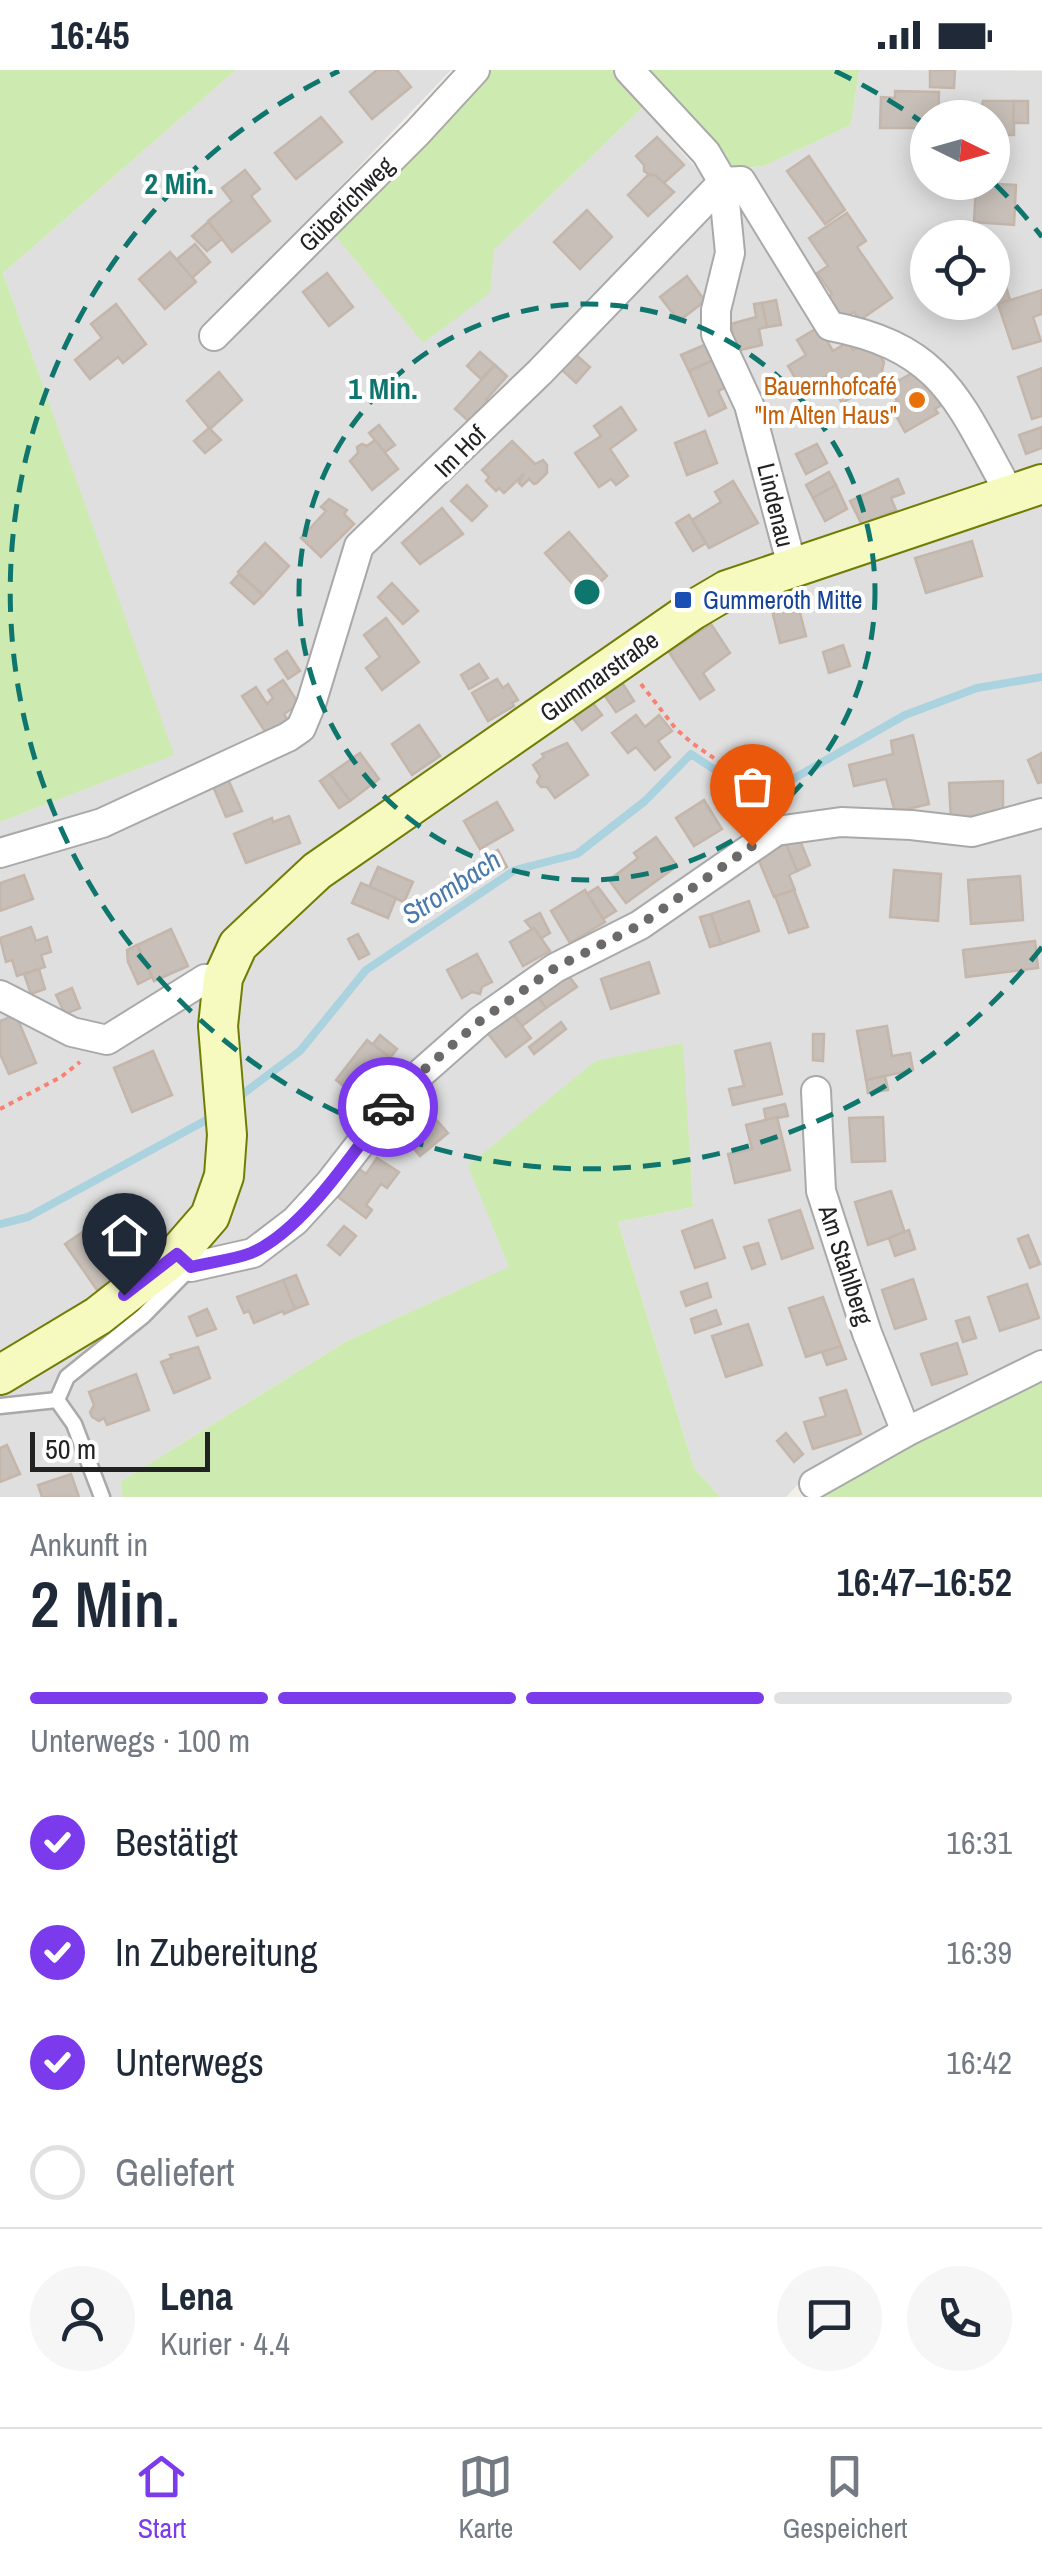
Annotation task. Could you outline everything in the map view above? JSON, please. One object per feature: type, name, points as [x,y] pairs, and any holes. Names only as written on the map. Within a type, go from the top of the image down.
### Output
[{"type":"street","name":"Güberichweg","points":[[214,336],[475,70]]},
{"type":"street","name":"Lindenau","points":[[629,70],[706,153],[723,182],[730,254],[716,310],[716,334],[749,405],[792,566]]},
{"type":"street","points":[[723,182],[741,181],[830,326],[868,334],[916,356],[940,376],[1026,489]]},
{"type":"street","name":"Im Hof","points":[[0,853],[102,823],[300,728],[359,546],[540,372],[723,182]]},
{"type":"street","name":"Gummarstraße","points":[[0,1376],[184,1260],[210,1216],[224,1176],[227,1135],[218,1026],[223,978],[238,945],[316,870],[692,610],[727,590],[1026,489]]},
{"type":"street","points":[[184,1260],[252,1252],[295,1221],[330,1184],[403,1088],[480,1021],[555,968],[640,925],[776,831],[841,822],[912,824],[972,832],[1042,813]]},
{"type":"street","points":[[0,995],[72,1032],[107,1040],[205,979],[223,978]]},
{"type":"street","name":"Am Stahlberg","points":[[816,1092],[822,1191],[867,1332],[906,1432]]},
{"type":"street","points":[[814,1484],[906,1432],[1042,1365]]},
{"type":"lane","points":[[57,1400],[67,1377],[143,1316],[184,1260]]},
{"type":"lane","points":[[0,1406],[57,1400]]},
{"type":"lane","points":[[57,1400],[74,1424],[102,1497]]},
{"type":"path","points":[[623,660],[676,729],[780,804]]},
{"type":"path","points":[[0,1109],[60,1077],[107,1040]]},
{"type":"shaded area","points":[[236,70],[451,70],[316,212],[423,342],[494,250],[643,107],[701,174],[764,166],[851,125],[859,70],[1042,71],[1042,1351],[875,1433],[806,1476],[786,1497],[720,1497],[694,1468],[618,1222],[693,1207],[682,1043],[510,1267],[347,1341],[120,1482],[123,1497],[0,1497],[0,822],[173,755],[3,273]]},
{"type":"green space","points":[[0,70],[236,70],[3,273],[174,755],[0,822]]},
{"type":"green space","points":[[488,70],[613,70],[643,107],[494,250],[490,293],[423,343],[333,233]]},
{"type":"green space","points":[[649,70],[859,70],[851,125],[764,166],[735,169]]},
{"type":"green space","points":[[683,1043],[693,1207],[618,1222],[694,1468],[720,1497],[123,1497],[120,1482],[347,1341],[509,1267],[468,1166],[595,1061]]},
{"type":"green space","points":[[1042,1378],[1042,1497],[815,1497],[908,1442]]},
{"type":"building","points":[[377,70],[397,70],[411,87],[372,119],[350,92]]},
{"type":"building","points":[[930,70],[955,70],[954,88],[930,87]]},
{"type":"building","points":[[895,91],[939,92],[939,100],[910,100],[910,128],[880,128],[881,97],[895,98]]},
{"type":"building","points":[[1010,101],[1014,101],[1014,135],[1010,135]]},
{"type":"building","points":[[1014,101],[1028,101],[1028,123],[1013,123]]},
{"type":"building","points":[[321,117],[342,142],[296,179],[275,153]]},
{"type":"building","points":[[657,137],[684,165],[663,184],[644,171],[636,156]]},
{"type":"building","points":[[809,156],[845,210],[825,224],[787,171]]},
{"type":"building","points":[[245,170],[260,189],[251,196],[270,221],[232,252],[208,221],[232,201],[222,188]]},
{"type":"building","points":[[648,175],[655,175],[674,192],[648,216],[628,195]]},
{"type":"building","points":[[1010,185],[1016,185],[1014,225],[1010,220],[974,220],[975,200],[1010,200]]},
{"type":"building","points":[[587,210],[612,237],[580,269],[554,242]]},
{"type":"building","points":[[847,213],[866,241],[857,247],[892,298],[860,320],[854,312],[845,318],[841,313],[834,319],[822,301],[832,294],[817,273],[828,266],[809,238]]},
{"type":"building","points":[[208,222],[222,239],[207,251],[192,236]]},
{"type":"building","points":[[195,244],[210,262],[192,278],[176,260]]},
{"type":"building","points":[[170,252],[196,282],[165,309],[139,279]]},
{"type":"building","points":[[327,273],[353,307],[329,326],[303,292]]},
{"type":"building","points":[[687,276],[705,301],[679,321],[660,297]]},
{"type":"building","points":[[1042,290],[1042,314],[1033,317],[1041,341],[1013,349],[1003,320],[1010,320],[1010,300]]},
{"type":"building","points":[[776,300],[781,325],[767,327],[762,303]]},
{"type":"building","points":[[762,303],[767,327],[759,329],[762,345],[736,351],[731,324],[756,317],[754,304]]},
{"type":"building","points":[[116,304],[146,344],[123,363],[118,357],[90,379],[75,360],[102,338],[91,324]]},
{"type":"building","points":[[819,327],[833,351],[848,342],[853,350],[865,343],[875,347],[884,362],[885,377],[842,403],[826,376],[802,390],[788,366],[806,355],[797,340]]},
{"type":"building","points":[[709,343],[716,359],[689,371],[681,355]]},
{"type":"building","points":[[480,352],[495,365],[481,379],[467,366]]},
{"type":"building","points":[[575,354],[590,367],[576,383],[561,369]]},
{"type":"building","points":[[716,359],[729,386],[718,391],[726,408],[709,416],[689,371]]},
{"type":"building","points":[[495,365],[507,376],[486,400],[493,405],[474,426],[455,409]]},
{"type":"building","points":[[1042,368],[1042,416],[1032,419],[1018,377]]},
{"type":"building","points":[[219,372],[242,400],[210,429],[187,401]]},
{"type":"building","points":[[914,372],[945,403],[935,409],[938,413],[905,432],[890,405],[897,401],[889,386]]},
{"type":"building","points":[[621,407],[636,430],[610,449],[628,476],[616,485],[611,479],[599,487],[575,453],[601,436],[594,426]]},
{"type":"building","points":[[379,425],[395,445],[385,452],[369,433]]},
{"type":"building","points":[[1042,427],[1042,448],[1026,454],[1019,435]]},
{"type":"building","points":[[209,428],[221,440],[205,453],[194,441]]},
{"type":"building","points":[[705,431],[717,463],[687,475],[675,443]]},
{"type":"building","points":[[375,440],[398,469],[372,490],[350,461],[358,453],[357,447]]},
{"type":"building","points":[[512,441],[535,464],[543,460],[547,473],[537,483],[529,479],[522,486],[519,483],[524,474],[504,493],[486,481],[489,477],[482,470]]},
{"type":"building","points":[[817,444],[827,463],[806,474],[796,454]]},
{"type":"building","points":[[829,472],[836,485],[813,498],[806,485]]},
{"type":"building","points":[[898,479],[904,493],[891,498],[896,510],[862,525],[850,501]]},
{"type":"building","points":[[733,481],[758,523],[709,548],[692,520],[721,502],[715,492]]},
{"type":"building","points":[[467,485],[487,506],[472,521],[451,501]]},
{"type":"building","points":[[836,485],[847,509],[825,521],[813,498]]},
{"type":"building","points":[[329,499],[347,510],[344,514],[354,524],[321,557],[301,538],[326,511],[321,507]]},
{"type":"building","points":[[442,508],[463,534],[420,564],[402,543]]},
{"type":"building","points":[[689,515],[706,543],[693,551],[676,523]]},
{"type":"building","points":[[569,532],[607,576],[584,597],[545,553]]},
{"type":"building","points":[[972,541],[982,576],[926,593],[915,558]]},
{"type":"building","points":[[265,543],[289,566],[263,595],[238,572]]},
{"type":"building","points":[[239,574],[263,595],[254,604],[231,583]]},
{"type":"building","points":[[392,583],[418,611],[403,624],[378,597]]},
{"type":"building","points":[[795,593],[806,636],[780,643],[769,598]]},
{"type":"building","points":[[386,618],[419,662],[382,690],[366,668],[380,657],[364,635]]},
{"type":"building","points":[[711,624],[730,653],[703,673],[714,690],[700,699],[669,652]]},
{"type":"building","points":[[843,645],[850,666],[829,673],[823,652]]},
{"type":"building","points":[[287,651],[300,671],[288,679],[275,659]]},
{"type":"building","points":[[479,664],[488,678],[469,689],[461,675]]},
{"type":"building","points":[[619,678],[634,701],[616,712],[600,689]]},
{"type":"building","points":[[497,679],[503,688],[508,684],[518,700],[488,721],[472,693]]},
{"type":"building","points":[[283,680],[299,704],[284,714],[289,722],[268,736],[242,696],[256,687],[267,704],[273,698],[268,690]]},
{"type":"building","points":[[589,698],[602,715],[582,730],[569,713]]},
{"type":"building","points":[[636,715],[645,727],[659,715],[672,731],[658,741],[670,757],[655,770],[636,747],[628,753],[612,733]]},
{"type":"building","points":[[419,725],[440,756],[412,775],[392,744]]},
{"type":"building","points":[[913,735],[929,804],[895,812],[886,779],[854,786],[849,765],[893,754],[891,741]]},
{"type":"building","points":[[567,743],[588,775],[555,798],[537,782],[540,776],[533,765],[544,757],[542,754]]},
{"type":"building","points":[[360,753],[379,779],[350,801],[330,774]]},
{"type":"building","points":[[1042,753],[1042,782],[1038,783],[1028,760]]},
{"type":"building","points":[[330,774],[350,801],[339,808],[320,781]]},
{"type":"building","points":[[228,779],[242,811],[226,817],[213,786]]},
{"type":"building","points":[[1003,781],[1003,818],[951,821],[949,783]]},
{"type":"building","points":[[704,800],[722,829],[694,846],[676,818]]},
{"type":"building","points":[[497,802],[513,830],[480,849],[464,821]]},
{"type":"building","points":[[289,816],[300,843],[246,863],[234,834],[272,818],[273,822]]},
{"type":"building","points":[[656,837],[677,866],[626,903],[609,880],[638,858],[634,853]]},
{"type":"building","points":[[799,838],[810,865],[797,871],[786,844]]},
{"type":"building","points":[[786,844],[797,871],[789,875],[795,890],[774,897],[757,856]]},
{"type":"building","points":[[498,850],[507,867],[484,879],[475,862]]},
{"type":"building","points":[[378,867],[413,882],[404,902],[369,887]]},
{"type":"building","points":[[894,870],[941,874],[938,921],[890,917]]},
{"type":"building","points":[[24,875],[33,899],[0,911],[0,883]]},
{"type":"building","points":[[1020,876],[1023,920],[971,924],[968,880]]},
{"type":"building","points":[[361,883],[396,898],[388,918],[352,903]]},
{"type":"building","points":[[598,887],[616,911],[603,919],[587,894]]},
{"type":"building","points":[[585,890],[605,922],[570,943],[551,911]]},
{"type":"building","points":[[794,890],[808,927],[789,933],[775,896]]},
{"type":"building","points":[[749,901],[759,931],[721,944],[711,914]]},
{"type":"building","points":[[540,913],[550,933],[540,939],[525,921]]},
{"type":"building","points":[[711,914],[721,944],[710,947],[700,917]]},
{"type":"building","points":[[31,927],[36,941],[47,937],[51,952],[41,955],[45,967],[17,976],[12,960],[6,962],[0,938]]},
{"type":"building","points":[[534,928],[550,951],[523,966],[510,942]]},
{"type":"building","points":[[171,929],[188,966],[154,981],[137,945]]},
{"type":"building","points":[[358,934],[369,954],[359,959],[348,939]]},
{"type":"building","points":[[1035,941],[1038,968],[966,977],[963,950]]},
{"type":"building","points":[[137,945],[152,977],[138,984],[127,950]]},
{"type":"building","points":[[477,954],[492,982],[482,987],[480,994],[472,992],[462,998],[447,970]]},
{"type":"building","points":[[649,962],[659,993],[611,1009],[601,979]]},
{"type":"building","points":[[39,969],[45,989],[31,994],[24,974]]},
{"type":"building","points":[[566,972],[577,987],[546,1008],[535,993]]},
{"type":"building","points":[[72,988],[80,1008],[65,1014],[56,995]]},
{"type":"building","points":[[535,993],[546,1008],[522,1026],[511,1012]]},
{"type":"building","points":[[511,1012],[531,1038],[506,1057],[486,1031]]},
{"type":"building","points":[[16,1015],[36,1063],[9,1074],[0,1054],[0,1021]]},
{"type":"building","points":[[561,1022],[566,1029],[534,1054],[529,1047]]},
{"type":"building","points":[[887,1026],[892,1056],[910,1053],[913,1070],[866,1080],[857,1031]]},
{"type":"building","points":[[813,1034],[824,1034],[823,1061],[813,1060]]},
{"type":"building","points":[[380,1035],[397,1049],[390,1058],[373,1044]]},
{"type":"building","points":[[367,1040],[396,1062],[364,1102],[336,1080]]},
{"type":"building","points":[[770,1043],[782,1094],[733,1105],[729,1089],[744,1086],[735,1051]]},
{"type":"building","points":[[153,1051],[172,1095],[132,1112],[114,1068]]},
{"type":"building","points":[[885,1076],[888,1090],[868,1093],[866,1080]]},
{"type":"building","points":[[785,1104],[788,1116],[766,1120],[764,1109]]},
{"type":"building","points":[[427,1109],[448,1133],[420,1156],[400,1132]]},
{"type":"building","points":[[777,1117],[790,1170],[735,1183],[728,1154],[752,1149],[746,1125]]},
{"type":"building","points":[[883,1117],[885,1161],[852,1162],[849,1118]]},
{"type":"building","points":[[377,1158],[399,1172],[387,1188],[381,1184],[366,1205],[372,1210],[366,1218],[338,1197],[358,1168],[366,1174]]},
{"type":"building","points":[[891,1191],[905,1233],[868,1245],[855,1202]]},
{"type":"building","points":[[800,1210],[813,1248],[782,1259],[769,1220]]},
{"type":"building","points":[[712,1220],[725,1258],[695,1268],[682,1231]]},
{"type":"building","points":[[344,1226],[356,1236],[340,1255],[328,1245]]},
{"type":"building","points":[[909,1230],[915,1249],[895,1256],[889,1238]]},
{"type":"building","points":[[84,1231],[97,1248],[102,1244],[122,1273],[97,1290],[65,1244]]},
{"type":"building","points":[[1028,1235],[1040,1264],[1030,1268],[1018,1239]]},
{"type":"building","points":[[758,1243],[765,1264],[752,1269],[744,1247]]},
{"type":"building","points":[[296,1275],[308,1304],[295,1309],[283,1280]]},
{"type":"building","points":[[913,1279],[926,1319],[895,1329],[882,1290]]},
{"type":"building","points":[[283,1280],[295,1309],[254,1323],[237,1297]]},
{"type":"building","points":[[707,1283],[711,1297],[686,1306],[681,1292]]},
{"type":"building","points":[[1027,1284],[1039,1318],[1000,1331],[988,1297]]},
{"type":"building","points":[[823,1297],[841,1346],[806,1357],[789,1308]]},
{"type":"building","points":[[207,1309],[216,1329],[197,1336],[189,1317]]},
{"type":"building","points":[[716,1310],[721,1324],[695,1333],[691,1319]]},
{"type":"building","points":[[969,1317],[976,1338],[963,1342],[956,1321]]},
{"type":"building","points":[[748,1324],[762,1365],[726,1377],[712,1336]]},
{"type":"building","points":[[957,1343],[967,1374],[932,1385],[921,1354]]},
{"type":"building","points":[[841,1346],[846,1359],[827,1365],[822,1352]]},
{"type":"building","points":[[198,1347],[210,1378],[174,1393],[161,1362],[172,1358],[170,1355]]},
{"type":"building","points":[[136,1374],[149,1410],[107,1425],[104,1418],[99,1421],[92,1417],[94,1405],[89,1392]]},
{"type":"building","points":[[846,1390],[861,1434],[813,1449],[804,1422],[826,1416],[820,1398]]},
{"type":"building","points":[[786,1433],[803,1454],[794,1462],[777,1441]]},
{"type":"building","points":[[7,1445],[20,1474],[0,1482],[0,1448]]},
{"type":"building","points":[[71,1474],[79,1497],[42,1497],[38,1485]]},
{"type":"waterway","name":"Strombach","points":[[777,788],[905,715],[977,688],[1042,677]]},
{"type":"waterway","name":"Strombach","points":[[240,1096],[300,1051],[366,970],[515,870],[577,854],[645,801],[691,754],[756,797]]},
{"type":"waterway","name":"Strombach","points":[[0,1224],[28,1217],[210,1118]]},
{"type":"way so far","points":[[388,1107],[403,1088],[480,1021],[555,968],[640,925],[752,846]]},
{"type":"place","name":"Bauernhofcafé \"Im Alten Haus\"","points":[[917,400]]},
{"type":"place","name":"Gummeroth Mitte","points":[[683,600]]},
{"type":"route","points":[[124,1295],[177,1254],[191,1267],[252,1252],[295,1221],[330,1184],[388,1107]]}]
